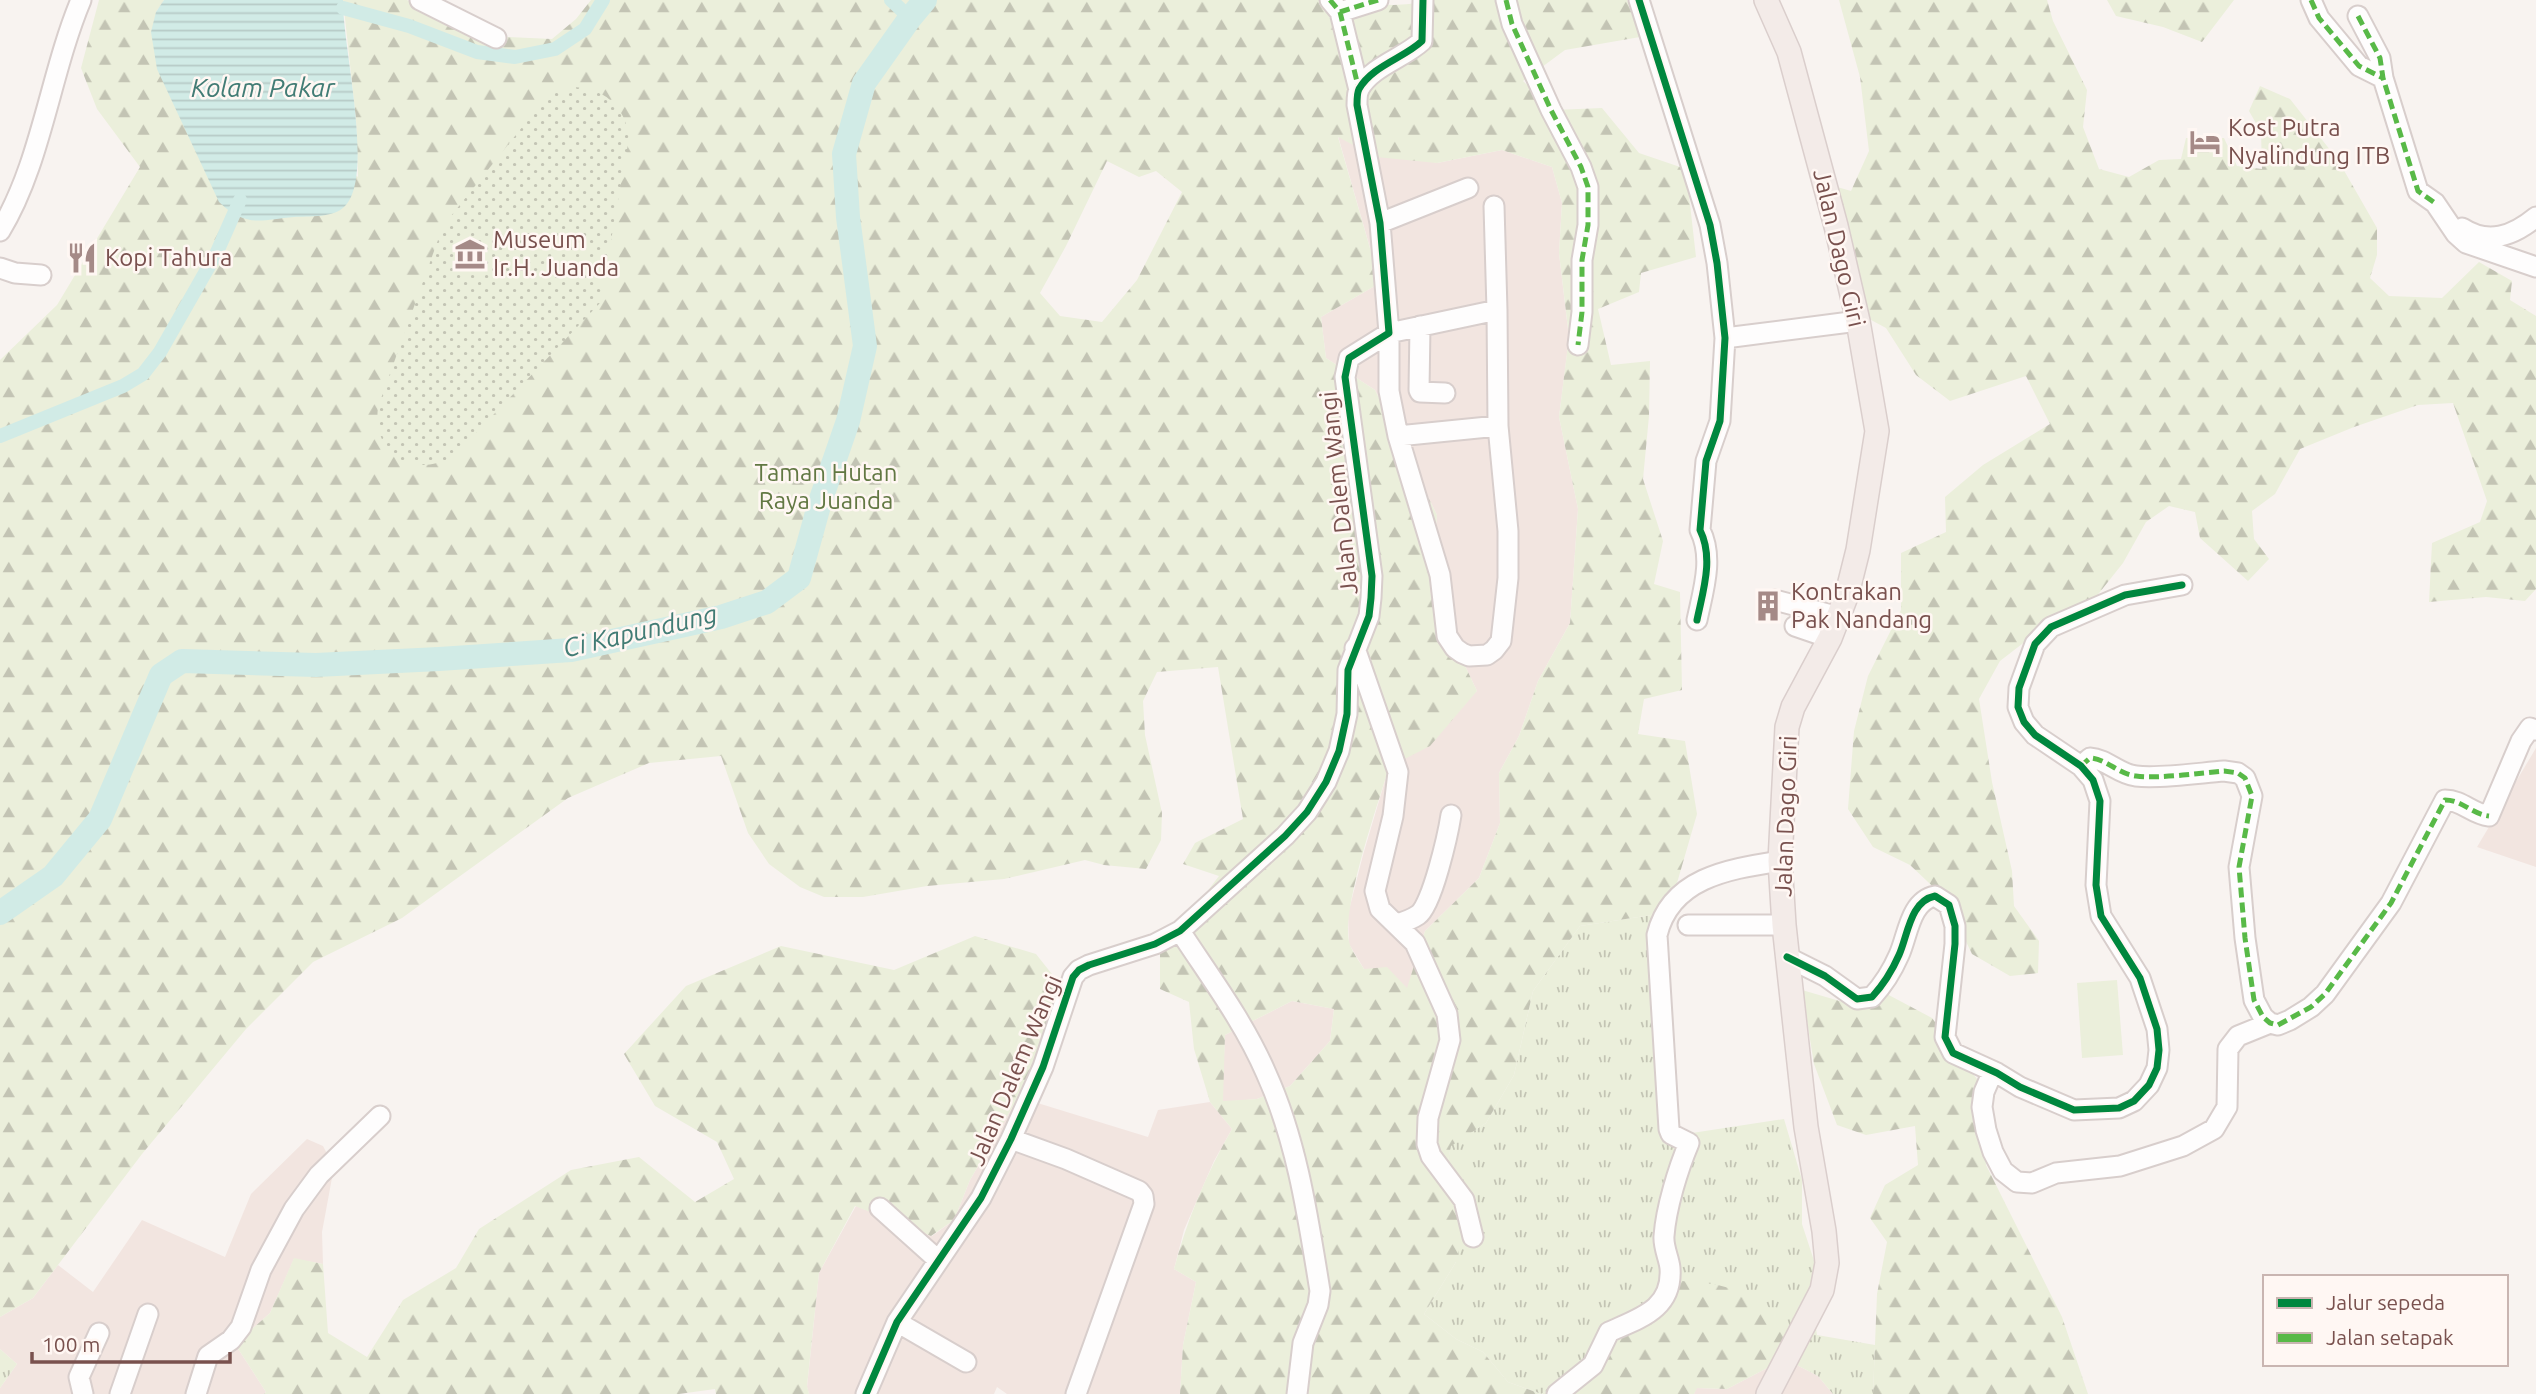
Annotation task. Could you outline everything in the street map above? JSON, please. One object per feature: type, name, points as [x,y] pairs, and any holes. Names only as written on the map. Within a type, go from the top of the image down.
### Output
[{"type":"main road","name":"Jalan Dago Giri","points":[[1766,0],[1789,52],[1804,103],[1858,321],[1877,431],[1858,550],[1834,628],[1793,707],[1787,727],[1780,861],[1784,925],[1806,1128],[1827,1263],[1822,1290],[1768,1394]]},
{"type":"street","points":[[0,231],[20,193],[65,41],[81,0]]},
{"type":"street","points":[[419,0],[496,38]]},
{"type":"street","points":[[1378,0],[1335,6],[1359,90],[1357,105],[1380,223],[1389,333],[1390,391],[1398,436],[1440,575],[1447,636],[1462,653],[1478,656],[1494,650],[1501,641],[1508,578],[1508,531],[1498,426],[1494,206]]},
{"type":"street","points":[[1359,90],[1381,69],[1412,51],[1422,41],[1423,0]]},
{"type":"street","points":[[1506,0],[1512,24],[1551,110],[1581,167],[1588,187],[1588,225],[1582,260],[1582,312],[1578,345]]},
{"type":"street","points":[[1640,0],[1710,225],[1725,338],[1720,421],[1706,461],[1700,530],[1707,571],[1697,620]]},
{"type":"street","points":[[2311,0],[2319,18],[2359,66],[2383,78]]},
{"type":"street","points":[[2358,16],[2380,58],[2383,78],[2418,191],[2473,235],[2498,238],[2512,234],[2536,218]]},
{"type":"street","points":[[1380,223],[1468,188]]},
{"type":"street","points":[[2438,208],[2456,234],[2466,243],[2536,267]]},
{"type":"street","points":[[0,268],[15,273],[41,275]]},
{"type":"street","name":"Jalan Dalem Wangi","points":[[866,1394],[897,1322],[981,1198],[1011,1139],[1043,1067],[1073,977],[1079,970],[1155,944],[1180,931],[1285,836],[1307,812],[1326,782],[1339,751],[1347,714],[1348,670],[1369,616],[1372,576],[1345,377],[1349,358],[1389,333],[1497,310]]},
{"type":"street","points":[[1725,338],[1858,321]]},
{"type":"street","points":[[1420,326],[1419,390],[1445,393]]},
{"type":"street","points":[[1398,436],[1498,426]]},
{"type":"street","points":[[1787,957],[1825,976],[1857,999],[1872,997],[1887,980],[1914,911],[1929,898],[1936,896],[1949,905],[1955,926],[1945,1037],[1953,1053],[2020,1087],[2074,1110],[2119,1108],[2134,1101],[2149,1085],[2157,1068],[2157,1029],[2151,1004],[2140,978],[2101,916],[2096,885],[2100,801],[2093,780],[2081,766],[2035,735],[2018,707],[2019,688],[2035,644],[2051,626],[2125,595],[2182,585]]},
{"type":"street","points":[[1775,600],[1834,628]]},
{"type":"street","points":[[1795,626],[1834,628]]},
{"type":"street","points":[[1355,648],[1398,772],[1393,816],[1375,891],[1380,909],[1415,943],[1447,1014],[1450,1040],[1428,1118],[1427,1144],[1431,1156],[1464,1200],[1474,1237]]},
{"type":"street","points":[[2081,766],[2091,758],[2101,758],[2116,770],[2136,776],[2224,771],[2238,773],[2245,778],[2252,796],[2239,867],[2245,938],[2255,1000],[2263,1017],[2278,1025],[2311,1007],[2325,994],[2391,903],[2445,800],[2456,800],[2480,814],[2489,816],[2521,741],[2529,728],[2536,730]]},
{"type":"street","points":[[1397,924],[1420,914],[1429,897],[1447,840],[1451,815]]},
{"type":"street","points":[[1557,1394],[1593,1365],[1609,1332],[1643,1317],[1656,1308],[1666,1294],[1670,1282],[1670,1265],[1664,1238],[1678,1168],[1689,1143],[1671,1134],[1669,1129],[1657,935],[1662,916],[1677,896],[1699,881],[1736,869],[1780,861]]},
{"type":"street","points":[[1688,925],[1784,925]]},
{"type":"street","points":[[1180,931],[1250,1040],[1266,1072],[1282,1112],[1305,1199],[1320,1291],[1318,1305],[1303,1343],[1297,1394]]},
{"type":"street","points":[[1993,1071],[1984,1092],[1982,1107],[1993,1152],[2003,1171],[2017,1182],[2032,1183],[2056,1173],[2120,1166],[2183,1146],[2214,1129],[2227,1107],[2228,1049],[2238,1035],[2270,1023]]},
{"type":"street","points":[[196,1394],[208,1356],[231,1340],[242,1327],[261,1270],[294,1209],[319,1175],[380,1116]]},
{"type":"street","points":[[1011,1139],[1066,1159],[1139,1191],[1143,1196],[1144,1204],[1076,1394]]},
{"type":"street","points":[[880,1208],[938,1260]]},
{"type":"street","points":[[120,1394],[148,1314]]},
{"type":"street","points":[[897,1322],[966,1362]]},
{"type":"street","points":[[83,1394],[79,1377],[99,1333]]},
{"type":"shaded area","points":[[1338,136],[1437,163],[1502,150],[1552,167],[1562,203],[1559,253],[1569,338],[1559,417],[1578,509],[1570,623],[1538,681],[1519,736],[1499,773],[1500,823],[1479,878],[1425,931],[1408,989],[1364,969],[1349,944],[1348,914],[1389,767],[1477,691],[1430,592],[1437,515],[1375,390],[1326,358],[1321,317],[1380,283]]},
{"type":"shaded area","points":[[2536,748],[2536,867],[2477,847]]},
{"type":"shaded area","points":[[1292,1001],[1334,1009],[1330,1041],[1290,1086],[1257,1099],[1222,1102],[1225,1035]]},
{"type":"shaded area","points":[[1018,1097],[1148,1137],[1158,1110],[1210,1102],[1232,1129],[1214,1161],[1184,1230],[1174,1269],[1196,1282],[1183,1345],[1180,1394],[1007,1394],[997,1387],[994,1394],[809,1394],[807,1387],[819,1273],[856,1206],[932,1236],[954,1220],[970,1180]]},
{"type":"shaded area","points":[[307,1139],[323,1146],[334,1167],[322,1232],[323,1264],[294,1259],[270,1313],[235,1344],[266,1392],[264,1394],[0,1394],[0,1388],[17,1364],[0,1349],[0,1317],[33,1298],[58,1265],[93,1292],[142,1220],[225,1257],[251,1194]]},
{"type":"shaded area","points":[[1793,1363],[1818,1376],[1833,1394],[1694,1394],[1696,1388],[1727,1389],[1775,1364]]},
{"type":"green space","name":"Taman Hutan Raya Juanda","points":[[99,0],[164,0],[156,12],[358,177],[356,120],[343,0],[407,0],[426,11],[488,36],[552,39],[576,19],[591,0],[1358,0],[1392,5],[1426,0],[1627,0],[1640,37],[1565,50],[1523,81],[1554,110],[1602,108],[1639,153],[1686,169],[1696,257],[1641,273],[1639,292],[1598,309],[1611,365],[1650,361],[1649,416],[1643,479],[1663,541],[1654,584],[1680,592],[1682,690],[1644,699],[1638,734],[1685,741],[1697,814],[1677,883],[1658,914],[1580,926],[1533,991],[1514,1075],[1486,1123],[1451,1146],[1446,1171],[1470,1207],[1456,1262],[1424,1314],[1456,1339],[1483,1352],[1508,1382],[1541,1394],[1180,1394],[1183,1345],[1196,1282],[1174,1269],[1198,1198],[1232,1129],[1210,1102],[1194,1049],[1189,1002],[1160,989],[1160,953],[1219,876],[1183,864],[1195,843],[1243,819],[1218,667],[1157,672],[1143,701],[1145,735],[1162,813],[1161,840],[1146,869],[1104,865],[1085,860],[1004,879],[927,886],[863,897],[824,897],[800,887],[769,864],[748,833],[721,756],[649,763],[568,798],[402,918],[313,962],[246,1029],[142,1154],[33,1298],[0,1317],[0,360],[57,305],[140,167],[97,109],[81,68]],"holes":[[[1338,137],[1376,157],[1437,163],[1502,150],[1552,167],[1562,203],[1559,253],[1569,337],[1559,417],[1578,509],[1570,623],[1538,681],[1519,736],[1499,773],[1500,823],[1479,878],[1425,931],[1407,988],[1387,967],[1364,969],[1353,951],[1348,930],[1355,884],[1389,767],[1430,746],[1477,691],[1430,592],[1437,515],[1375,390],[1326,358],[1321,317],[1380,283]],[[1107,161],[1139,177],[1156,171],[1182,192],[1137,280],[1102,322],[1060,316],[1040,293]],[[1292,1001],[1334,1009],[1330,1041],[1290,1086],[1257,1099],[1223,1101],[1225,1035]]]},
{"type":"green space","points":[[1839,0],[2047,0],[2053,21],[2087,90],[2083,127],[2099,169],[2129,177],[2159,160],[2181,159],[2186,138],[2224,138],[2237,166],[2262,169],[2261,132],[2249,111],[2260,86],[2290,99],[2338,160],[2377,228],[2377,255],[2370,278],[2389,296],[2442,298],[2479,262],[2512,281],[2510,300],[2536,316],[2536,589],[2525,601],[2486,597],[2429,602],[2432,543],[2480,522],[2487,501],[2453,403],[2418,405],[2300,449],[2275,494],[2252,511],[2254,539],[2269,559],[2248,581],[2200,538],[2195,512],[2169,506],[2146,522],[2123,563],[2088,607],[2035,634],[2000,661],[1979,699],[1992,782],[2012,871],[2014,906],[2039,941],[2038,973],[2010,976],[1972,954],[1945,898],[1910,865],[1873,847],[1848,809],[1854,731],[1868,676],[1901,610],[1901,553],[1946,532],[1945,497],[1983,465],[2050,424],[2026,376],[1950,401],[1916,375],[1886,328],[1858,313],[1827,184],[1851,191],[1869,151],[1860,77]]},
{"type":"green space","points":[[2107,0],[2234,0],[2202,42],[2163,27],[2116,16]]},
{"type":"green space","points":[[570,87],[593,90],[610,100],[623,116],[629,138],[600,303],[454,456],[439,463],[410,464],[389,450],[382,439],[378,424],[378,407],[443,226],[547,96]]},
{"type":"green space","points":[[1658,914],[1666,1137],[1784,1119],[1802,1180],[1802,1224],[1820,1279],[1813,1308],[1817,1335],[1875,1345],[1873,1394],[1833,1394],[1818,1376],[1793,1363],[1571,1378],[1541,1394],[1508,1382],[1483,1352],[1456,1339],[1424,1314],[1456,1262],[1446,1171],[1451,1145],[1486,1123],[1514,1075],[1533,991],[1580,926]]},
{"type":"green space","points":[[975,936],[1036,954],[1063,988],[1044,1053],[970,1180],[954,1220],[931,1236],[855,1206],[819,1273],[807,1386],[809,1394],[716,1394],[715,1389],[679,1394],[264,1394],[266,1392],[235,1344],[270,1313],[294,1258],[323,1264],[328,1333],[367,1357],[403,1300],[456,1268],[479,1229],[571,1170],[639,1157],[695,1202],[734,1179],[717,1142],[655,1106],[624,1054],[686,986],[781,946],[894,970]]},
{"type":"green space","points":[[2117,980],[2123,1055],[2082,1058],[2077,983]]},
{"type":"green space","points":[[1802,990],[1843,1002],[1885,993],[1932,1018],[1988,1094],[1986,1165],[2062,1317],[2088,1394],[1873,1394],[1877,1294],[1887,1242],[1870,1218],[1885,1185],[1918,1165],[1915,1126],[1866,1135],[1837,1125],[1814,1064]]},
{"type":"green space","points":[[1671,1280],[1714,1284],[1759,1296],[1790,1332],[1775,1364],[1727,1389],[1697,1388],[1694,1394],[1541,1394],[1571,1378]]},
{"type":"green space","points":[[0,1349],[17,1364],[0,1388]]},
{"type":"water","name":"Kolam Pakar","points":[[164,0],[343,0],[357,139],[357,167],[353,190],[345,206],[334,213],[321,216],[254,220],[237,216],[219,202],[157,69],[151,32],[156,12]]},
{"type":"waterway","points":[[343,8],[409,26],[477,52],[515,57],[555,49],[585,29],[603,0]]},
{"type":"waterway","points":[[891,0],[910,18]]},
{"type":"waterway","name":"Ci Kapundung","points":[[0,913],[53,876],[100,819],[161,675],[182,661],[316,665],[571,650],[721,617],[767,602],[799,578],[820,502],[848,421],[865,346],[848,217],[844,154],[864,83],[925,0]]},
{"type":"waterway","points":[[0,436],[123,386],[143,374],[160,352],[217,252],[240,200]]},
{"type":"marked path","points":[[1330,0],[1340,12],[1359,90]]},
{"type":"marked path","points":[[1340,12],[1378,0]]},
{"type":"marked path","points":[[1506,0],[1512,24],[1551,110],[1581,167],[1588,187],[1588,225],[1582,260],[1582,312],[1578,345]]},
{"type":"marked path","points":[[2311,0],[2319,18],[2359,66],[2383,78]]},
{"type":"marked path","points":[[2358,16],[2380,58],[2383,78],[2418,191],[2435,203]]},
{"type":"marked path","points":[[2081,766],[2090,758],[2136,776],[2224,771],[2238,773],[2245,778],[2252,796],[2239,867],[2245,938],[2254,1000],[2263,1017],[2278,1025],[2311,1007],[2325,994],[2391,903],[2445,800],[2457,802],[2489,816]]},
{"type":"cycle path","points":[[866,1394],[897,1322],[981,1198],[1011,1139],[1043,1067],[1073,977],[1089,965],[1155,944],[1180,931],[1285,836],[1307,812],[1326,782],[1339,751],[1347,714],[1348,670],[1369,616],[1372,576],[1345,377],[1349,358],[1389,333],[1380,223],[1357,95],[1372,74],[1422,41],[1423,0]]},
{"type":"cycle path","points":[[1639,0],[1710,225],[1725,338],[1720,421],[1706,461],[1700,530],[1707,563],[1697,620]]},
{"type":"cycle path","points":[[1787,957],[1825,976],[1857,999],[1872,997],[1894,966],[1915,912],[1927,899],[1935,896],[1949,905],[1955,926],[1945,1037],[1953,1053],[2020,1087],[2074,1110],[2119,1108],[2134,1101],[2149,1085],[2157,1068],[2157,1029],[2140,978],[2101,916],[2096,885],[2100,801],[2093,780],[2081,766],[2035,735],[2024,722],[2018,707],[2019,688],[2035,644],[2051,627],[2125,595],[2182,585]]},
{"type":"place","name":"Kost Putra Nyalindung ITB","points":[[2205,142]]},
{"type":"place","name":"Museum Ir.H. Juanda","points":[[470,254]]},
{"type":"place","name":"Kopi Tahura","points":[[82,258]]},
{"type":"place","name":"Kontrakan Pak Nandang","points":[[1768,606]]}]
